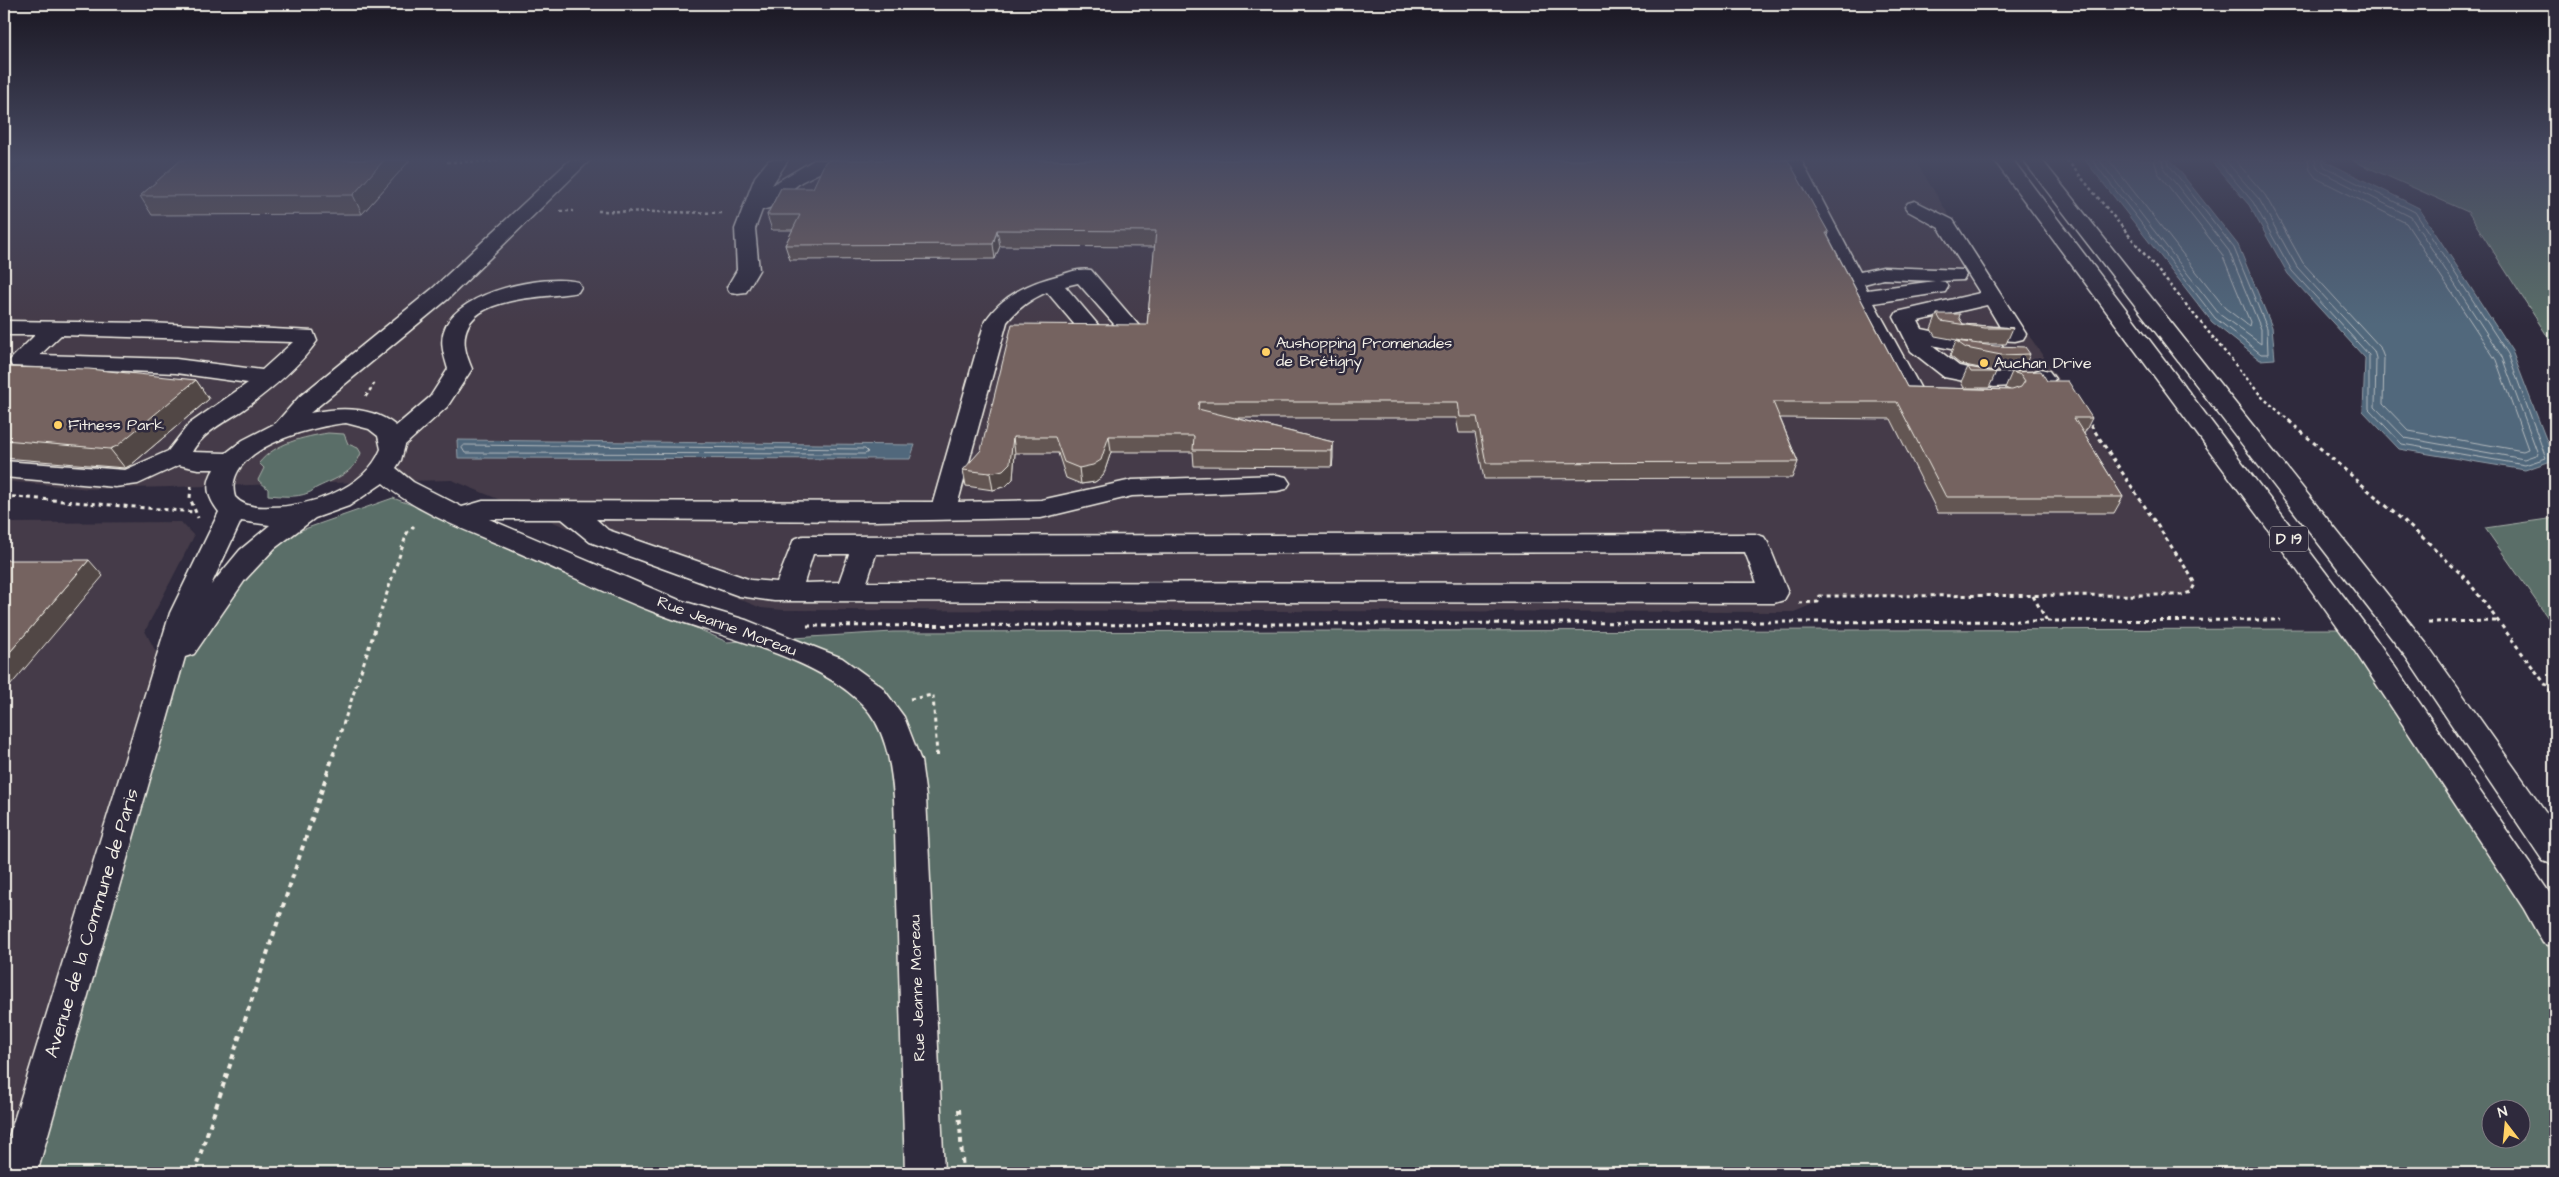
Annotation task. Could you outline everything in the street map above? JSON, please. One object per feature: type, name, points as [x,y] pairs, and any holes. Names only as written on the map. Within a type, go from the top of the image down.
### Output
[{"type":"street","points":[[284,428],[307,402],[440,294],[523,215]]},
{"type":"street","points":[[1819,215],[1913,396],[1963,396],[1982,361]]},
{"type":"street","points":[[1929,215],[1946,224],[1993,297],[2047,385],[2039,388],[1982,361],[1922,345],[1905,317],[1993,297]]},
{"type":"street","name":"D 19","points":[[2044,215],[2281,529],[2366,646],[2536,899],[2555,932]]},
{"type":"street","name":"D 19","points":[[2075,215],[2416,650],[2555,851]]},
{"type":"street","points":[[738,287],[748,270],[745,230],[751,216]]},
{"type":"street","points":[[1859,295],[1923,301],[1958,292],[1956,282],[1957,260],[1939,233],[1928,228]]},
{"type":"street","points":[[1859,295],[1883,273],[1956,282]]},
{"type":"street","points":[[943,511],[996,321],[1006,306],[1019,296],[1051,283],[1083,275],[1129,327]]},
{"type":"street","points":[[1051,283],[1088,326]]},
{"type":"street","points":[[394,442],[389,431],[379,422],[364,418],[326,417],[284,428],[260,440],[233,461],[225,470],[219,486],[222,499],[233,510],[250,515],[272,516],[296,514],[321,507],[352,492],[382,470],[391,455],[394,442],[445,397],[460,369],[453,356],[452,338],[458,324],[471,311],[491,298],[520,290],[570,287]]},
{"type":"street","points":[[4,328],[149,330],[305,336],[306,341],[243,398],[194,430],[186,439],[177,456],[129,478],[115,479],[4,469]]},
{"type":"street","points":[[55,329],[20,361],[176,366],[266,378]]},
{"type":"street","points":[[1922,345],[1982,361],[2029,357]]},
{"type":"street","points":[[364,418],[350,393],[349,387],[366,356]]},
{"type":"street","points":[[1982,361],[2029,357]]},
{"type":"street","points":[[177,456],[198,461],[233,461]]},
{"type":"street","name":"Rue Jeanne Moreau","points":[[382,470],[404,488],[459,516],[670,607],[736,627],[832,666],[872,695],[893,725],[900,741],[908,779],[924,1173]]},
{"type":"street","points":[[459,516],[482,510],[943,511],[1041,509],[1132,488],[1277,483]]},
{"type":"street","name":"Avenue de la Commune de Paris","points":[[167,673],[209,608],[254,551],[280,528],[321,507]]},
{"type":"street","name":"Avenue de la Commune de Paris","points":[[17,1173],[184,613],[233,510]]},
{"type":"street","points":[[568,510],[599,536],[749,589],[787,592],[1774,593],[1755,543],[803,545],[787,592]]},
{"type":"street","points":[[850,592],[865,545]]},
{"type":"path","points":[[2112,215],[2262,397],[2430,544],[2468,581],[2555,697]]},
{"type":"path","points":[[1774,593],[1791,603],[1818,602],[1820,596],[2181,595],[2190,592],[2195,584],[2082,413]]},
{"type":"path","points":[[4,496],[194,512]]},
{"type":"path","points":[[194,1173],[406,533],[414,526]]},
{"type":"path","points":[[2033,596],[2048,621]]},
{"type":"path","points":[[806,626],[2280,620]]},
{"type":"path","points":[[2423,622],[2499,621]]},
{"type":"shaded area","name":"Aushopping Promenades de Brétigny","points":[[4,215],[1949,215],[2195,584],[2191,592],[2181,595],[1820,596],[1818,602],[1794,612],[783,610],[761,608],[452,480],[90,489],[4,481]]},
{"type":"shaded area","points":[[181,522],[194,536],[145,631],[167,673],[17,1173],[4,1173],[4,523]]},
{"type":"green space","points":[[2470,215],[2555,215],[2555,348]]},
{"type":"green space","points":[[328,433],[344,434],[348,444],[358,448],[361,453],[354,466],[331,481],[303,495],[268,495],[268,489],[258,480],[264,468],[259,463],[273,450],[290,442]]},
{"type":"green space","points":[[393,498],[477,529],[727,642],[893,632],[2342,629],[2511,885],[2555,959],[2555,1173],[25,1173],[175,673],[213,609],[273,540]]},
{"type":"green space","points":[[2555,518],[2555,628],[2485,528]]},
{"type":"water","points":[[2128,215],[2214,215],[2238,245],[2272,327],[2275,359],[2260,360],[2212,322]]},
{"type":"water","points":[[2255,215],[2424,215],[2512,351],[2554,460],[2525,470],[2399,449],[2363,411],[2365,358],[2288,274]]},
{"type":"water","points":[[457,440],[915,445],[910,459],[458,458]]},
{"type":"building","points":[[767,215],[1819,215],[1829,233],[1826,233],[1907,387],[2012,390],[2021,387],[2025,381],[2021,375],[2012,372],[2041,371],[2047,381],[2068,381],[2092,418],[2074,418],[2123,497],[1946,497],[1897,402],[1773,402],[1798,462],[1486,463],[1477,417],[1460,417],[1458,402],[1199,402],[1198,409],[1333,442],[1332,451],[1193,450],[1194,436],[1109,436],[1101,460],[1093,465],[1079,468],[1064,462],[1055,437],[1013,437],[1010,463],[1003,470],[990,473],[963,470],[981,450],[1012,324],[1147,325],[1156,231],[997,230],[993,244],[785,245],[800,215]]},
{"type":"building","points":[[1937,314],[1960,314],[1959,318],[1963,324],[2013,328],[1985,328],[1941,321]]},
{"type":"building","points":[[1956,341],[1995,346],[2025,347],[2030,354],[2001,355],[1966,348]]},
{"type":"building","points":[[4,367],[89,369],[196,380],[117,446],[110,449],[4,440]]},
{"type":"building","points":[[1968,367],[1996,372],[1971,372]]},
{"type":"building","points":[[4,560],[89,560],[4,659]]},
{"type":"place","name":"Aushopping Promenades de Brétigny","points":[[1266,352]]},
{"type":"place","name":"Auchan Drive","points":[[1984,363]]},
{"type":"place","name":"Fitness Park","points":[[58,425]]}]
